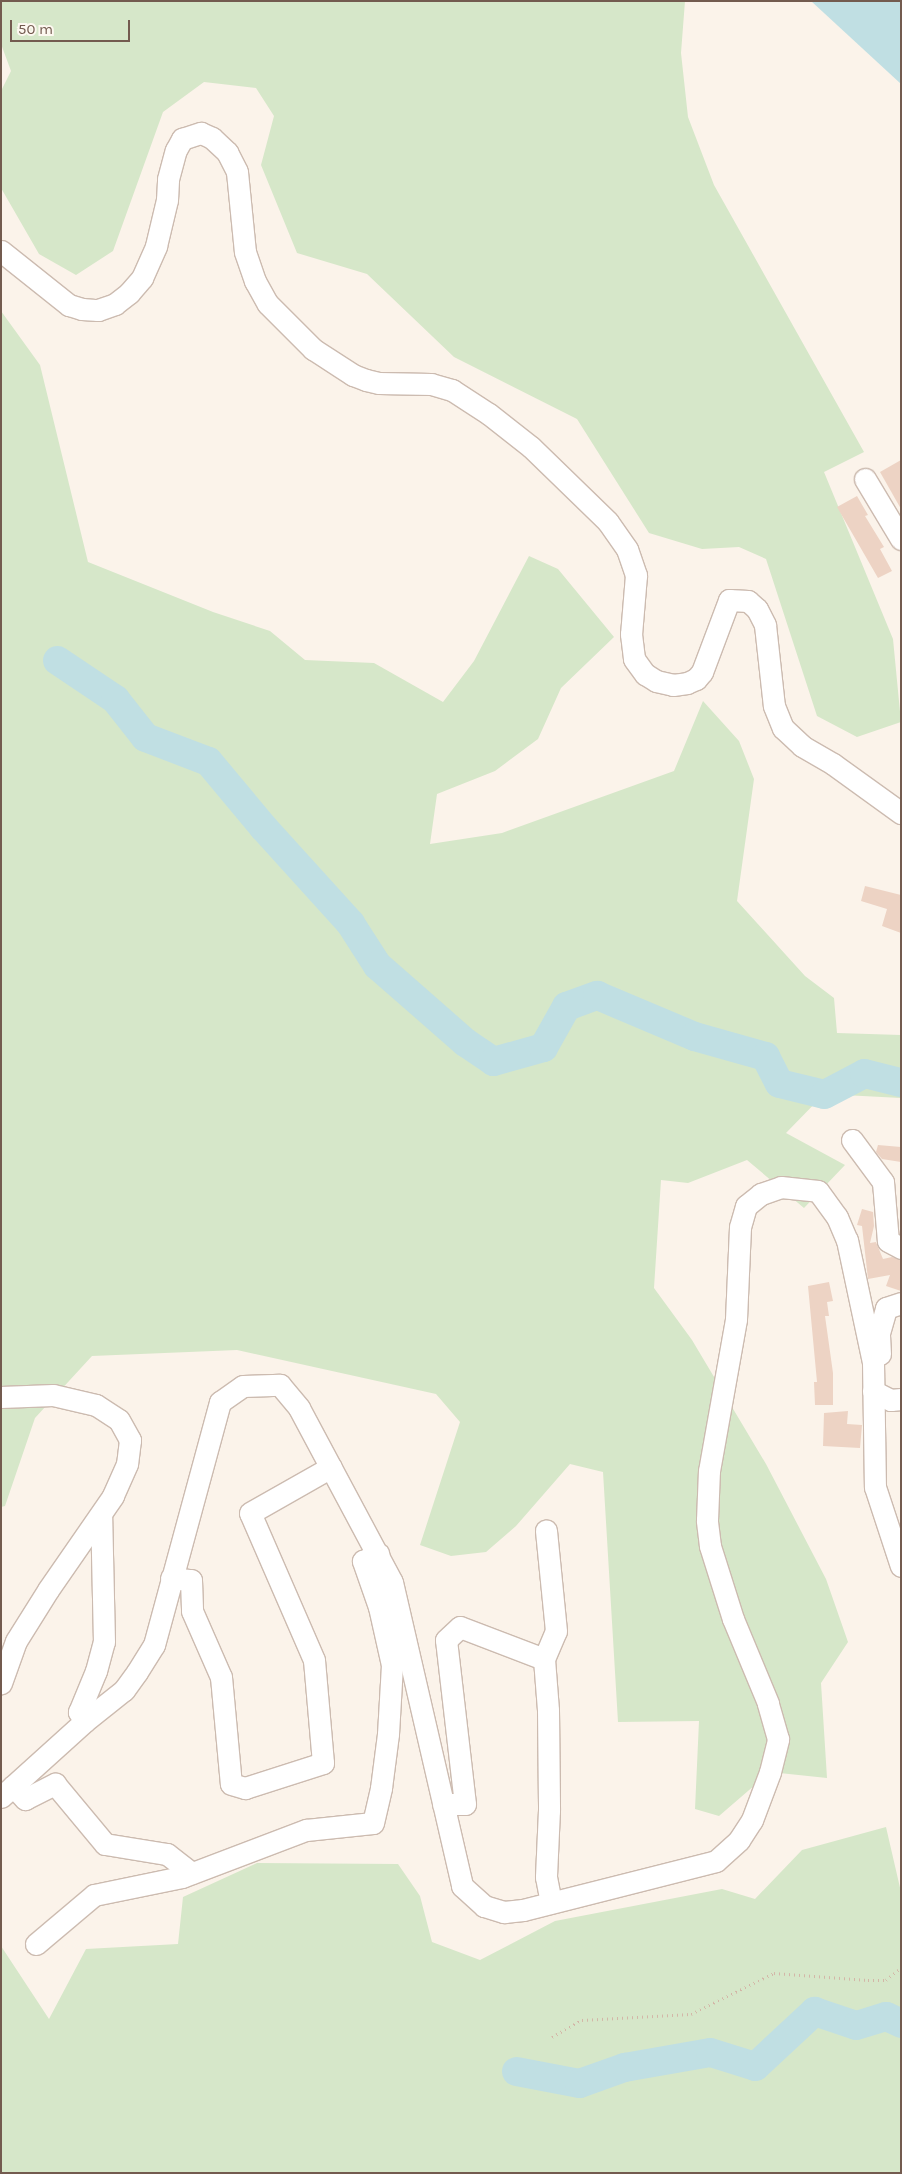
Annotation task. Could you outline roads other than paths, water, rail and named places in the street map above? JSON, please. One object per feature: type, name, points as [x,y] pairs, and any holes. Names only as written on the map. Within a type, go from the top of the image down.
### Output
[{"type":"street","points":[[1,251],[69,305],[82,309],[98,310],[115,304],[129,293],[142,278],[156,246],[167,200],[168,179],[176,150],[182,138],[201,133],[212,138],[227,152],[237,172],[245,252],[255,281],[268,304],[313,349],[353,375],[366,380],[379,383],[431,384],[452,390],[489,414],[545,461],[608,522],[627,549],[636,575],[631,634],[634,659],[646,674],[656,681],[673,684],[687,683],[696,679],[702,672],[729,600],[748,601],[758,609],[765,625],[774,706],[783,728],[802,746],[833,764],[901,813]]},
{"type":"street","points":[[864,479],[901,539]]},
{"type":"street","points":[[852,1140],[883,1182],[888,1242],[901,1248]]},
{"type":"street","points":[[191,1873],[167,1854],[106,1844],[55,1784],[25,1799],[7,1792],[85,1721],[124,1690],[154,1645],[220,1402],[243,1386],[280,1385],[299,1408],[392,1582],[462,1886],[484,1906],[504,1912],[551,1903],[716,1861],[739,1840],[752,1820],[770,1772],[778,1739],[768,1703],[733,1619],[710,1546],[707,1520],[709,1470],[736,1319],[740,1227],[746,1206],[762,1194],[781,1188],[818,1191],[838,1217],[847,1240],[873,1362],[875,1487],[901,1566]]},
{"type":"street","points":[[873,1362],[880,1360],[879,1333],[886,1308],[901,1303]]},
{"type":"street","points":[[873,1391],[891,1400],[901,1399]]},
{"type":"street","points":[[1,1397],[53,1395],[96,1405],[119,1420],[130,1440],[127,1464],[113,1496],[48,1590],[16,1642],[7,1650],[1,1683]]},
{"type":"street","points":[[171,1578],[190,1580],[192,1611],[222,1676],[232,1784],[245,1788],[323,1763],[314,1660],[250,1513],[330,1468]]},
{"type":"street","points":[[85,1721],[79,1712],[96,1671],[104,1642],[101,1514]]},
{"type":"street","points":[[546,1530],[556,1631],[544,1659],[548,1720],[549,1810],[546,1877],[551,1903]]},
{"type":"street","points":[[36,1944],[94,1894],[191,1873],[306,1830],[373,1823],[381,1788],[388,1734],[392,1665],[379,1607],[363,1560],[378,1554]]},
{"type":"street","points":[[443,1804],[465,1804],[446,1640],[460,1627],[544,1659]]},
{"type":"water","points":[[811,1],[901,1],[901,84]]},
{"type":"waterway","points":[[57,660],[115,699],[145,737],[208,761],[263,827],[350,923],[377,965],[465,1042],[493,1061],[543,1047],[566,1006],[597,995],[694,1036],[765,1056],[779,1083],[824,1094],[864,1073],[901,1082]]},
{"type":"waterway","points":[[516,2071],[579,2083],[624,2067],[710,2052],[755,2066],[814,2011],[856,2025],[886,2016],[901,2023]]}]
